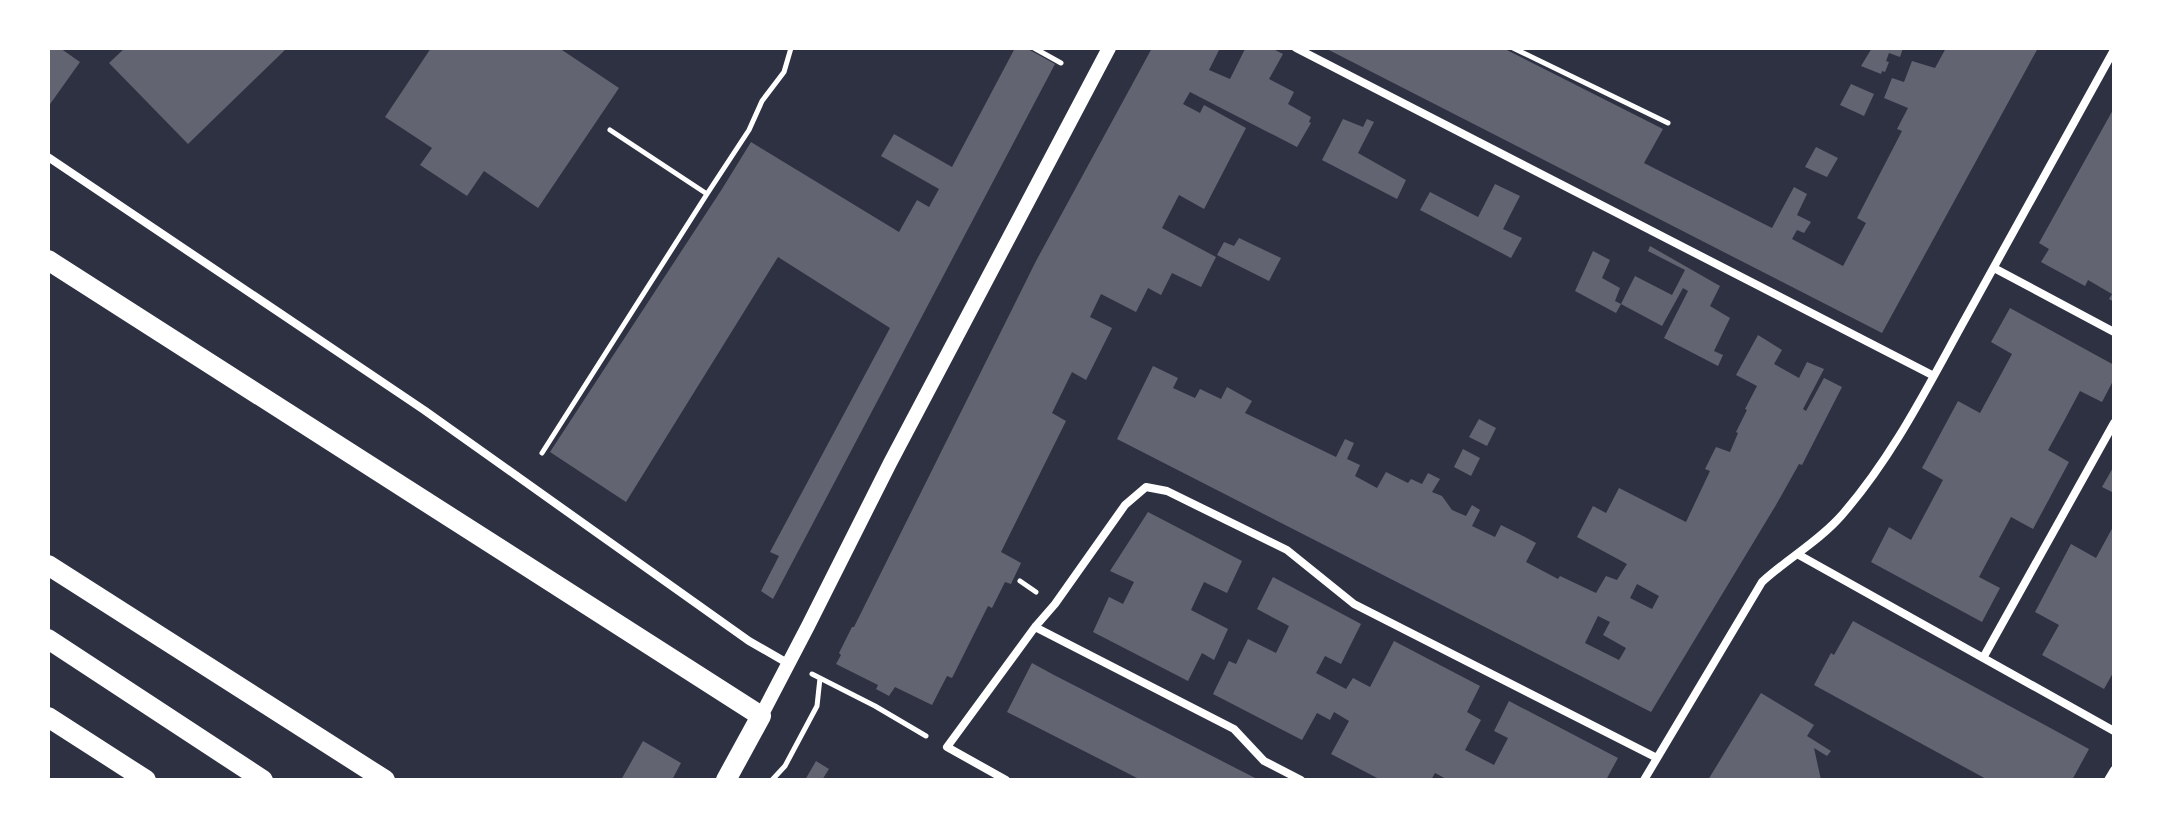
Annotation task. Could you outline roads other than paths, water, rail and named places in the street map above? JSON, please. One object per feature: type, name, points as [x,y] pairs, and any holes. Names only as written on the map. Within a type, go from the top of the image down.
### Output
[{"type":"main road","points":[[48,260],[761,716],[726,780]]},
{"type":"main road","points":[[48,565],[385,780]]},
{"type":"main road","points":[[48,639],[263,780]]},
{"type":"main road","points":[[48,717],[146,780]]},
{"type":"street","points":[[761,716],[890,463],[1109,48]]},
{"type":"street","points":[[1296,48],[1934,376]]},
{"type":"street","points":[[1644,780],[1762,582],[1782,563],[1799,555],[1839,519],[1875,475],[1934,376],[2114,50]]},
{"type":"street","points":[[48,157],[424,410],[749,641],[789,664]]},
{"type":"street","points":[[1994,268],[2114,332]]},
{"type":"street","points":[[1983,658],[2114,423]]},
{"type":"street","points":[[1006,780],[947,747],[1125,505],[1146,487],[1167,491],[1287,550],[1354,604],[1657,758]]},
{"type":"street","points":[[1799,555],[2114,731]]},
{"type":"street","points":[[1035,627],[1234,729],[1264,761],[1301,780]]},
{"type":"street","points":[[2108,780],[2114,770]]}]
